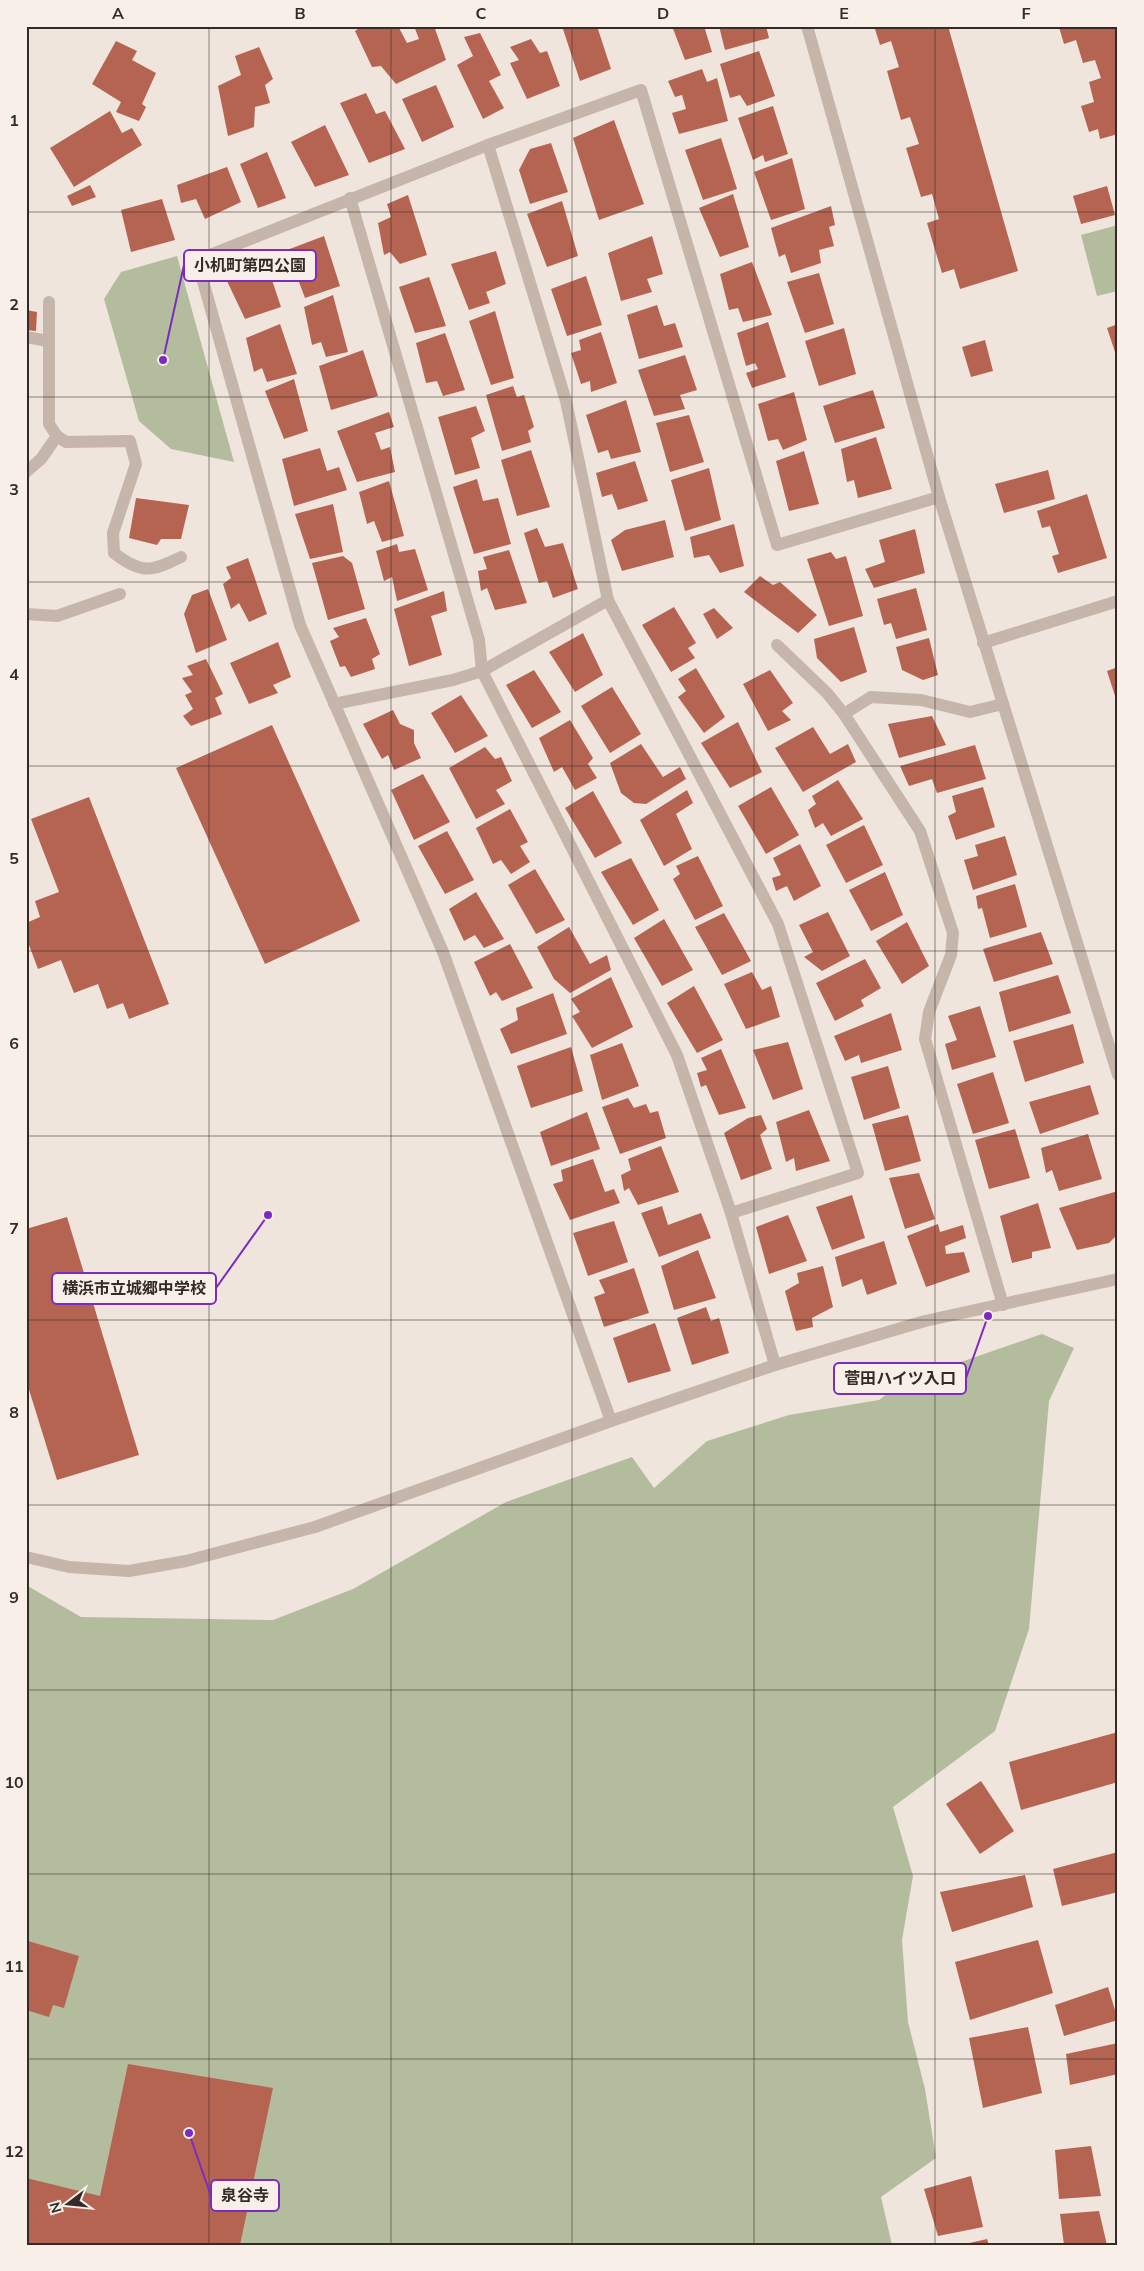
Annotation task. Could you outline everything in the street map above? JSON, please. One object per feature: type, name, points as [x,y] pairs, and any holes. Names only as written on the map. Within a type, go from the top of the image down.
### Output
[{"type":"street","points":[[807,26],[939,497],[1118,1075]]},
{"type":"street","points":[[611,1421],[443,952],[300,625],[197,260],[488,145],[641,90],[777,545],[939,497]]},
{"type":"street","points":[[488,145],[566,401],[608,600],[778,924],[858,1173],[731,1214]]},
{"type":"street","points":[[350,198],[479,640],[482,671],[677,1055],[731,1214],[774,1365]]},
{"type":"street","points":[[49,302],[49,424],[56,436],[66,442],[130,442],[136,464],[113,533],[114,553],[130,566],[148,570],[161,567],[181,557]]},
{"type":"street","points":[[26,337],[48,341]]},
{"type":"street","points":[[26,472],[41,459],[56,436]]},
{"type":"street","points":[[26,614],[58,616],[120,594]]},
{"type":"street","points":[[334,704],[453,680],[482,671],[608,600]]},
{"type":"street","points":[[983,643],[1118,601]]},
{"type":"street","points":[[777,645],[827,694],[844,714],[920,831],[954,933],[950,955],[929,1012],[925,1039],[1003,1305]]},
{"type":"street","points":[[844,714],[871,697],[921,700],[970,712],[1003,704]]},
{"type":"street","points":[[26,1557],[70,1567],[129,1571],[186,1561],[315,1527],[774,1365],[925,1321],[1118,1278]]},
{"type":"green space","points":[[1118,225],[1118,291],[1097,296],[1081,235]]},
{"type":"green space","points":[[177,256],[234,462],[171,449],[139,421],[104,299],[121,272]]},
{"type":"green space","points":[[1042,1334],[1074,1348],[1049,1401],[1029,1629],[995,1731],[893,1807],[913,1876],[902,1940],[908,2022],[925,2089],[936,2158],[881,2197],[892,2245],[26,2245],[26,1585],[81,1617],[273,1620],[353,1589],[506,1502],[632,1457],[654,1488],[707,1441],[789,1415],[879,1400],[903,1382]]},
{"type":"building","points":[[362,26],[398,26],[407,43],[419,39],[414,26],[434,26],[446,60],[396,84],[381,66],[372,67],[355,31]]},
{"type":"building","points":[[562,26],[597,26],[611,69],[580,81]]},
{"type":"building","points":[[672,26],[704,26],[712,52],[685,60]]},
{"type":"building","points":[[719,26],[766,26],[769,38],[725,50]]},
{"type":"building","points":[[874,26],[948,26],[1018,271],[960,289],[954,269],[942,273],[927,223],[939,219],[932,194],[921,197],[906,148],[919,144],[910,117],[901,120],[887,71],[899,67],[891,41],[880,45]]},
{"type":"building","points":[[1118,26],[1118,134],[1100,139],[1098,129],[1089,132],[1081,106],[1094,102],[1089,82],[1101,78],[1095,60],[1083,63],[1076,40],[1064,44],[1059,27]]},
{"type":"building","points":[[480,33],[501,75],[489,81],[504,108],[483,119],[457,65],[473,56],[464,37]]},
{"type":"building","points":[[531,39],[540,53],[547,51],[560,86],[527,99],[510,63],[519,60],[510,47]]},
{"type":"building","points":[[116,41],[137,51],[132,60],[156,73],[142,104],[146,107],[139,121],[116,112],[121,102],[92,84]]},
{"type":"building","points":[[259,47],[273,79],[265,85],[270,103],[255,107],[254,127],[228,136],[218,86],[241,75],[235,56]]},
{"type":"building","points":[[759,51],[775,96],[747,106],[740,95],[730,98],[720,64]]},
{"type":"building","points":[[702,69],[707,82],[717,78],[728,121],[679,134],[672,113],[686,109],[682,95],[675,97],[668,81]]},
{"type":"building","points":[[436,85],[454,127],[422,142],[402,99]]},
{"type":"building","points":[[366,93],[376,114],[385,111],[405,149],[369,163],[340,103]]},
{"type":"building","points":[[773,106],[788,154],[765,162],[763,155],[753,160],[738,118]]},
{"type":"building","points":[[110,111],[122,133],[132,128],[142,145],[74,187],[50,148]]},
{"type":"building","points":[[614,120],[644,204],[599,220],[573,138]]},
{"type":"building","points":[[325,125],[349,175],[315,187],[291,142]]},
{"type":"building","points":[[721,138],[737,189],[703,200],[685,150]]},
{"type":"building","points":[[551,143],[568,192],[530,204],[519,170],[530,149]]},
{"type":"building","points":[[267,152],[286,198],[258,208],[240,164]]},
{"type":"building","points":[[792,158],[805,209],[771,220],[754,172]]},
{"type":"building","points":[[227,167],[241,202],[205,219],[196,199],[181,203],[177,185]]},
{"type":"building","points":[[90,185],[96,197],[72,206],[67,196]]},
{"type":"building","points":[[1107,186],[1115,215],[1081,224],[1073,196]]},
{"type":"building","points":[[733,194],[749,247],[720,257],[699,208]]},
{"type":"building","points":[[408,195],[427,255],[400,264],[390,252],[384,255],[378,223],[391,217],[387,204]]},
{"type":"building","points":[[162,199],[175,240],[131,252],[121,210]]},
{"type":"building","points":[[562,201],[578,256],[547,267],[527,214]]},
{"type":"building","points":[[831,206],[835,225],[829,227],[834,246],[819,250],[821,263],[791,273],[785,254],[779,257],[771,228]]},
{"type":"building","points":[[324,236],[340,286],[305,298],[287,250]]},
{"type":"building","points":[[652,236],[663,274],[647,279],[652,292],[621,301],[608,253]]},
{"type":"building","points":[[496,251],[506,284],[486,292],[490,303],[469,310],[451,264]]},
{"type":"building","points":[[265,259],[281,307],[245,319],[227,281],[243,274],[243,266]]},
{"type":"building","points":[[752,262],[772,315],[743,322],[738,308],[729,310],[720,274]]},
{"type":"building","points":[[819,273],[834,324],[805,333],[787,282]]},
{"type":"building","points":[[586,276],[602,325],[567,336],[551,289]]},
{"type":"building","points":[[429,277],[446,326],[415,333],[399,287]]},
{"type":"building","points":[[333,295],[348,352],[326,357],[321,342],[312,345],[304,307]]},
{"type":"building","points":[[657,305],[664,326],[675,323],[683,347],[639,359],[627,315]]},
{"type":"building","points":[[26,310],[37,312],[36,331],[26,330]]},
{"type":"building","points":[[495,311],[514,378],[491,385],[469,321]]},
{"type":"building","points":[[768,322],[786,377],[752,388],[746,373],[758,369],[755,363],[746,366],[737,333]]},
{"type":"building","points":[[280,324],[297,374],[267,382],[262,368],[254,372],[246,338]]},
{"type":"building","points":[[1118,324],[1118,352],[1115,352],[1107,328]]},
{"type":"building","points":[[844,328],[856,374],[819,386],[805,341]]},
{"type":"building","points":[[601,332],[617,383],[591,392],[590,381],[581,384],[571,353],[581,350],[579,340]]},
{"type":"building","points":[[445,333],[465,390],[443,396],[437,381],[426,383],[416,343]]},
{"type":"building","points":[[985,340],[993,371],[971,377],[962,347]]},
{"type":"building","points":[[363,350],[378,396],[331,410],[319,366]]},
{"type":"building","points":[[685,355],[697,390],[680,395],[685,409],[654,416],[638,370]]},
{"type":"building","points":[[294,379],[308,431],[284,439],[265,391]]},
{"type":"building","points":[[513,386],[517,397],[524,395],[534,427],[528,431],[531,442],[502,451],[486,395]]},
{"type":"building","points":[[873,390],[885,428],[835,443],[823,406]]},
{"type":"building","points":[[794,392],[807,440],[783,450],[778,439],[768,441],[758,404]]},
{"type":"building","points":[[626,400],[641,452],[611,459],[608,450],[598,453],[586,415]]},
{"type":"building","points":[[476,406],[485,431],[471,438],[480,468],[455,475],[438,417]]},
{"type":"building","points":[[389,412],[394,427],[375,433],[381,450],[390,447],[395,472],[357,482],[337,431]]},
{"type":"building","points":[[689,415],[704,462],[670,472],[656,423]]},
{"type":"building","points":[[876,437],[892,489],[858,498],[854,480],[847,482],[841,449]]},
{"type":"building","points":[[320,448],[327,471],[339,467],[347,490],[294,506],[282,459]]},
{"type":"building","points":[[531,450],[550,507],[517,516],[501,460]]},
{"type":"building","points":[[804,451],[819,504],[789,511],[776,461]]},
{"type":"building","points":[[635,461],[648,501],[618,510],[612,494],[602,497],[596,473]]},
{"type":"building","points":[[709,468],[721,520],[685,531],[671,480]]},
{"type":"building","points":[[1048,470],[1055,499],[1004,513],[995,484]]},
{"type":"building","points":[[477,479],[483,501],[498,498],[511,544],[474,554],[453,487]]},
{"type":"building","points":[[389,481],[404,536],[382,542],[374,521],[367,524],[359,492]]},
{"type":"building","points":[[1087,494],[1107,558],[1058,573],[1052,556],[1059,554],[1050,526],[1042,528],[1037,511]]},
{"type":"building","points":[[136,498],[189,505],[181,539],[161,539],[157,545],[129,538]]},
{"type":"building","points":[[333,504],[343,552],[310,559],[295,514]]},
{"type":"building","points":[[665,520],[674,557],[622,571],[611,540],[625,530]]},
{"type":"building","points":[[734,524],[744,566],[720,573],[709,555],[694,558],[690,537]]},
{"type":"building","points":[[537,528],[545,547],[563,543],[578,589],[553,598],[547,581],[539,583],[524,533]]},
{"type":"building","points":[[915,529],[925,573],[874,588],[865,569],[885,562],[879,540]]},
{"type":"building","points":[[397,544],[399,552],[415,549],[428,590],[397,601],[392,577],[384,581],[376,551]]},
{"type":"building","points":[[509,550],[527,603],[495,610],[487,588],[481,591],[478,571],[487,569],[483,557]]},
{"type":"building","points":[[831,552],[836,559],[846,556],[863,616],[829,626],[807,559]]},
{"type":"building","points":[[343,556],[352,563],[365,609],[328,620],[312,563]]},
{"type":"building","points":[[248,558],[267,614],[249,622],[239,603],[231,609],[223,584],[231,578],[226,567]]},
{"type":"building","points":[[760,576],[773,585],[780,582],[817,615],[798,633],[744,592]]},
{"type":"building","points":[[916,588],[927,630],[896,639],[891,623],[884,625],[877,599]]},
{"type":"building","points":[[208,589],[227,640],[196,653],[184,614],[192,595]]},
{"type":"building","points":[[444,591],[447,611],[431,616],[442,655],[409,666],[394,609]]},
{"type":"building","points":[[674,607],[696,643],[688,648],[695,658],[671,672],[642,625]]},
{"type":"building","points":[[714,608],[733,628],[717,639],[703,614]]},
{"type":"building","points":[[366,618],[380,654],[372,659],[375,669],[351,677],[345,666],[340,667],[330,641],[339,637],[333,628]]},
{"type":"building","points":[[854,627],[867,672],[841,682],[817,658],[814,639]]},
{"type":"building","points":[[583,633],[603,675],[575,692],[549,652]]},
{"type":"building","points":[[929,638],[938,675],[923,680],[902,670],[896,647]]},
{"type":"building","points":[[278,642],[291,677],[273,685],[278,693],[249,704],[230,663]]},
{"type":"building","points":[[206,659],[223,694],[215,698],[222,714],[191,726],[183,716],[193,709],[185,695],[192,692],[182,678],[193,675],[187,666]]},
{"type":"building","points":[[1118,667],[1118,701],[1117,702],[1107,671]]},
{"type":"building","points":[[696,668],[725,717],[704,733],[678,697],[686,691],[678,679]]},
{"type":"building","points":[[534,670],[561,712],[532,728],[506,685]]},
{"type":"building","points":[[770,670],[793,703],[782,711],[791,720],[768,731],[743,684]]},
{"type":"building","points":[[612,687],[641,734],[610,753],[581,706]]},
{"type":"building","points":[[461,695],[488,736],[455,753],[431,713]]},
{"type":"building","points":[[393,710],[400,724],[414,730],[414,743],[421,758],[394,770],[388,755],[382,759],[363,724]]},
{"type":"building","points":[[932,716],[946,745],[899,758],[888,724]]},
{"type":"building","points":[[570,720],[593,758],[588,764],[597,778],[575,790],[562,767],[554,772],[539,738]]},
{"type":"building","points":[[738,722],[762,772],[730,788],[701,743]]},
{"type":"building","points":[[272,725],[360,921],[265,964],[176,768]]},
{"type":"building","points":[[813,727],[830,754],[848,744],[856,762],[803,792],[775,748]]},
{"type":"building","points":[[641,744],[663,777],[680,767],[686,779],[646,804],[634,803],[621,793],[610,763]]},
{"type":"building","points":[[975,745],[986,779],[937,793],[932,779],[909,786],[900,766]]},
{"type":"building","points":[[485,747],[495,759],[501,757],[512,781],[496,790],[505,804],[476,819],[449,768]]},
{"type":"building","points":[[423,774],[450,822],[414,840],[391,790]]},
{"type":"building","points":[[838,780],[863,819],[831,836],[823,823],[815,828],[808,810],[816,804],[812,796]]},
{"type":"building","points":[[771,787],[799,835],[766,854],[738,806]]},
{"type":"building","points":[[983,787],[995,827],[956,840],[948,816],[956,812],[952,796]]},
{"type":"building","points":[[687,790],[693,803],[676,814],[692,849],[664,866],[640,820]]},
{"type":"building","points":[[593,791],[622,843],[595,858],[565,808]]},
{"type":"building","points":[[89,797],[169,1004],[129,1019],[123,1003],[107,1009],[98,984],[74,993],[61,960],[38,969],[26,937],[26,923],[40,917],[35,901],[59,892],[31,819]]},
{"type":"building","points":[[510,809],[528,842],[520,846],[530,862],[511,874],[501,860],[493,864],[476,828]]},
{"type":"building","points":[[864,825],[883,865],[846,883],[826,845]]},
{"type":"building","points":[[447,831],[474,880],[445,894],[418,846]]},
{"type":"building","points":[[1005,836],[1017,875],[973,890],[964,860],[978,856],[975,845]]},
{"type":"building","points":[[800,844],[821,886],[794,901],[787,886],[776,891],[772,878],[781,875],[773,858]]},
{"type":"building","points":[[698,856],[723,906],[695,920],[673,879],[680,874],[676,866]]},
{"type":"building","points":[[631,858],[659,910],[633,925],[601,872]]},
{"type":"building","points":[[535,869],[565,920],[536,934],[508,885]]},
{"type":"building","points":[[885,872],[903,915],[871,931],[849,890]]},
{"type":"building","points":[[1015,884],[1027,927],[990,938],[982,908],[978,909],[976,896]]},
{"type":"building","points":[[476,892],[504,939],[484,948],[475,935],[464,941],[449,909]]},
{"type":"building","points":[[828,912],[850,956],[822,971],[804,957],[813,952],[799,925]]},
{"type":"building","points":[[724,913],[751,961],[722,975],[695,927]]},
{"type":"building","points":[[664,919],[693,970],[662,986],[634,938]]},
{"type":"building","points":[[907,922],[929,966],[902,984],[876,941]]},
{"type":"building","points":[[569,927],[590,964],[607,955],[611,970],[570,993],[554,979],[537,947]]},
{"type":"building","points":[[1041,932],[1053,964],[994,982],[983,949]]},
{"type":"building","points":[[510,944],[533,988],[502,1001],[496,992],[490,996],[474,962]]},
{"type":"building","points":[[865,959],[881,988],[861,1000],[864,1006],[835,1021],[816,983]]},
{"type":"building","points":[[752,972],[762,990],[771,986],[780,1017],[746,1029],[724,984]]},
{"type":"building","points":[[1058,975],[1071,1013],[1009,1032],[999,992]]},
{"type":"building","points":[[611,977],[633,1027],[592,1048],[572,1016],[580,1012],[571,999]]},
{"type":"building","points":[[694,986],[723,1040],[697,1053],[667,1003]]},
{"type":"building","points":[[553,993],[567,1034],[511,1054],[500,1029],[518,1020],[516,1008]]},
{"type":"building","points":[[980,1006],[996,1057],[952,1070],[945,1044],[957,1040],[948,1016]]},
{"type":"building","points":[[891,1013],[902,1050],[861,1063],[859,1055],[845,1061],[834,1036]]},
{"type":"building","points":[[1073,1024],[1084,1063],[1025,1082],[1013,1041]]},
{"type":"building","points":[[788,1042],[803,1089],[773,1100],[753,1050]]},
{"type":"building","points":[[622,1043],[639,1086],[602,1100],[590,1055]]},
{"type":"building","points":[[571,1047],[583,1091],[531,1108],[517,1066]]},
{"type":"building","points":[[721,1049],[746,1108],[719,1115],[706,1085],[701,1087],[697,1073],[707,1070],[701,1058]]},
{"type":"building","points":[[888,1066],[900,1108],[864,1120],[851,1077]]},
{"type":"building","points":[[993,1072],[1009,1123],[973,1134],[957,1084]]},
{"type":"building","points":[[1090,1085],[1099,1114],[1040,1134],[1029,1102]]},
{"type":"building","points":[[628,1098],[634,1108],[646,1104],[650,1113],[658,1111],[666,1138],[620,1154],[602,1107]]},
{"type":"building","points":[[809,1110],[830,1161],[796,1171],[794,1158],[786,1162],[776,1122]]},
{"type":"building","points":[[587,1112],[600,1149],[551,1166],[540,1132]]},
{"type":"building","points":[[761,1115],[767,1129],[760,1135],[772,1169],[741,1180],[724,1133],[748,1118]]},
{"type":"building","points":[[908,1115],[921,1161],[885,1171],[872,1124]]},
{"type":"building","points":[[1015,1129],[1030,1178],[989,1189],[975,1140]]},
{"type":"building","points":[[1088,1134],[1102,1179],[1059,1191],[1052,1170],[1046,1173],[1041,1148]]},
{"type":"building","points":[[661,1146],[679,1192],[638,1205],[629,1188],[624,1191],[621,1175],[631,1170],[628,1159]]},
{"type":"building","points":[[593,1159],[605,1192],[614,1189],[620,1203],[570,1220],[553,1184],[563,1181],[561,1170]]},
{"type":"building","points":[[919,1173],[935,1219],[905,1229],[889,1178]]},
{"type":"building","points":[[1118,1191],[1118,1234],[1109,1243],[1077,1250],[1059,1208]]},
{"type":"building","points":[[852,1195],[865,1238],[832,1250],[816,1207]]},
{"type":"building","points":[[1038,1203],[1051,1248],[1032,1252],[1032,1258],[1012,1263],[1000,1216]]},
{"type":"building","points":[[662,1206],[668,1225],[701,1213],[711,1238],[659,1257],[641,1213]]},
{"type":"building","points":[[788,1215],[807,1261],[769,1274],[756,1227]]},
{"type":"building","points":[[67,1217],[139,1455],[57,1480],[26,1380],[26,1229]]},
{"type":"building","points":[[614,1221],[628,1262],[588,1276],[573,1233]]},
{"type":"building","points":[[938,1224],[940,1232],[963,1225],[966,1238],[945,1246],[946,1254],[964,1252],[970,1272],[926,1287],[907,1236]]},
{"type":"building","points":[[884,1241],[897,1284],[867,1295],[862,1279],[842,1287],[835,1257]]},
{"type":"building","points":[[698,1250],[716,1298],[674,1310],[661,1266]]},
{"type":"building","points":[[823,1266],[833,1307],[812,1318],[813,1327],[796,1331],[785,1291],[799,1283],[797,1273]]},
{"type":"building","points":[[634,1268],[649,1313],[604,1327],[594,1297],[605,1293],[599,1280]]},
{"type":"building","points":[[706,1307],[711,1321],[719,1318],[729,1353],[692,1365],[677,1318]]},
{"type":"building","points":[[655,1323],[671,1371],[628,1383],[613,1338]]},
{"type":"building","points":[[1118,1732],[1118,1782],[1021,1810],[1009,1762]]},
{"type":"building","points":[[981,1781],[1014,1831],[980,1854],[946,1804]]},
{"type":"building","points":[[1118,1852],[1118,1892],[1062,1906],[1053,1869]]},
{"type":"building","points":[[1025,1875],[1033,1907],[952,1932],[940,1892]]},
{"type":"building","points":[[1038,1940],[1053,1993],[970,2020],[955,1962]]},
{"type":"building","points":[[28,1941],[79,1956],[64,2008],[53,2005],[49,2017],[26,2010],[26,1948]]},
{"type":"building","points":[[1108,1987],[1118,2020],[1064,2036],[1055,2005]]},
{"type":"building","points":[[1028,2027],[1042,2093],[983,2108],[969,2038]]},
{"type":"building","points":[[1118,2043],[1118,2074],[1070,2085],[1066,2054]]},
{"type":"building","points":[[128,2064],[273,2088],[240,2245],[26,2245],[26,2178],[100,2196]]},
{"type":"building","points":[[1091,2146],[1101,2196],[1059,2199],[1055,2150]]},
{"type":"building","points":[[971,2176],[983,2227],[938,2236],[924,2189]]},
{"type":"building","points":[[1099,2211],[1107,2245],[1064,2245],[1060,2214]]},
{"type":"building","points":[[987,2239],[989,2245],[965,2245],[965,2244]]},
{"type":"place","name":"小机町第四公園","points":[[163,360]]},
{"type":"place","name":"横浜市立城郷中学校","points":[[268,1215]]},
{"type":"place","name":"菅田ハイツ入口","points":[[988,1316]]},
{"type":"place","name":"泉谷寺","points":[[189,2133]]}]
